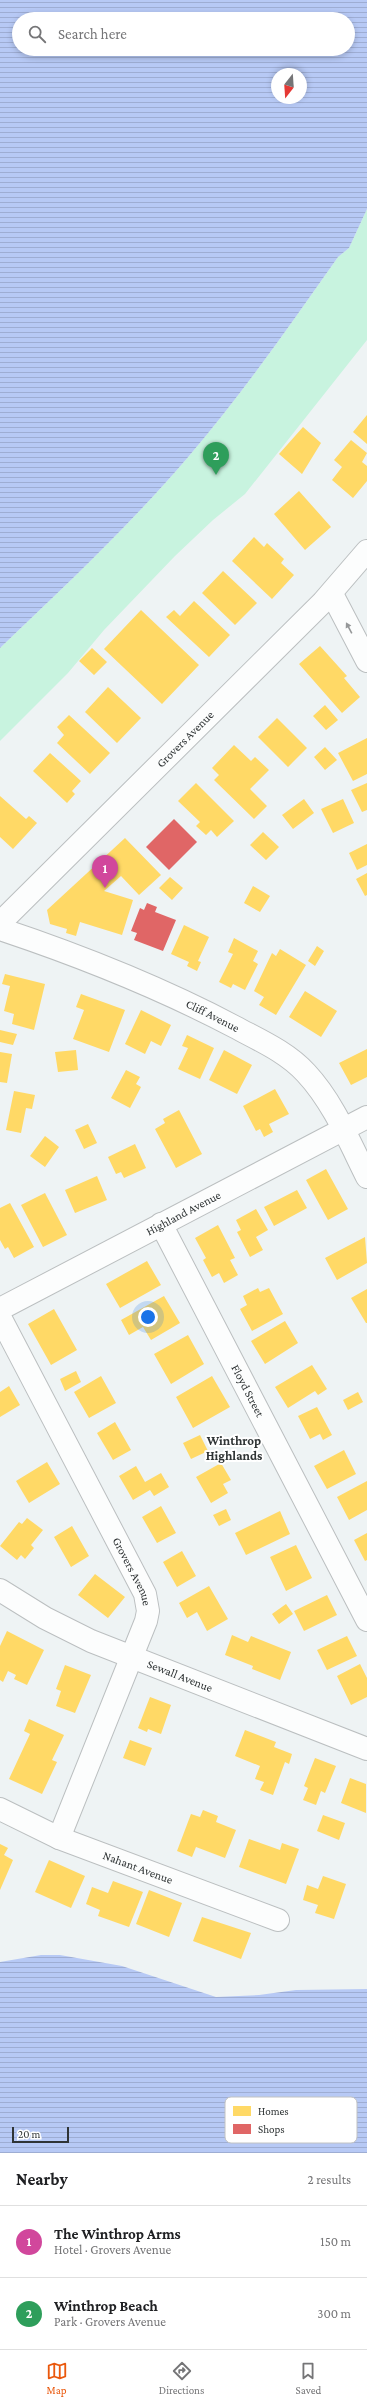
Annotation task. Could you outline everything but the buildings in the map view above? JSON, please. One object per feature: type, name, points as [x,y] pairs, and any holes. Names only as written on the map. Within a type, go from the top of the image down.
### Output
[{"type":"street","name":"Grovers Avenue","points":[[0,923],[332,594],[367,552]]},
{"type":"street","points":[[332,594],[367,662]]},
{"type":"street","name":"Cliff Avenue","points":[[0,929],[164,990],[281,1052],[305,1072],[315,1083],[343,1130],[367,1177]]},
{"type":"street","name":"Highland Avenue","points":[[0,1309],[367,1117]]},
{"type":"street","name":"Floyd Street","points":[[161,1224],[367,1620]]},
{"type":"street","name":"Grovers Avenue","points":[[0,1317],[147,1600],[147,1616],[59,1838]]},
{"type":"street","name":"Sewall Avenue","points":[[0,1590],[60,1627],[131,1657],[367,1749]]},
{"type":"street","name":"Nahant Avenue","points":[[0,1809],[59,1838],[278,1920]]},
{"type":"green space","points":[[367,209],[367,340],[245,494],[213,520],[175,556],[104,630],[68,673],[0,741],[0,648],[121,530],[189,456],[247,383],[338,257],[349,248]]},
{"type":"water","points":[[0,0],[367,0],[367,209],[349,248],[338,257],[284,333],[209,432],[167,481],[121,530],[0,648]]},
{"type":"water","points":[[41,1955],[60,1955],[122,1966],[216,1997],[259,1995],[296,1990],[367,1989],[367,2153],[0,2153],[0,1962]]},
{"type":"place","name":"Winthrop Beach","points":[[216,475]]},
{"type":"place","name":"The Winthrop Arms","points":[[105,888]]},
{"type":"district","name":"Winthrop Highlands","points":[[234,1448]]}]
